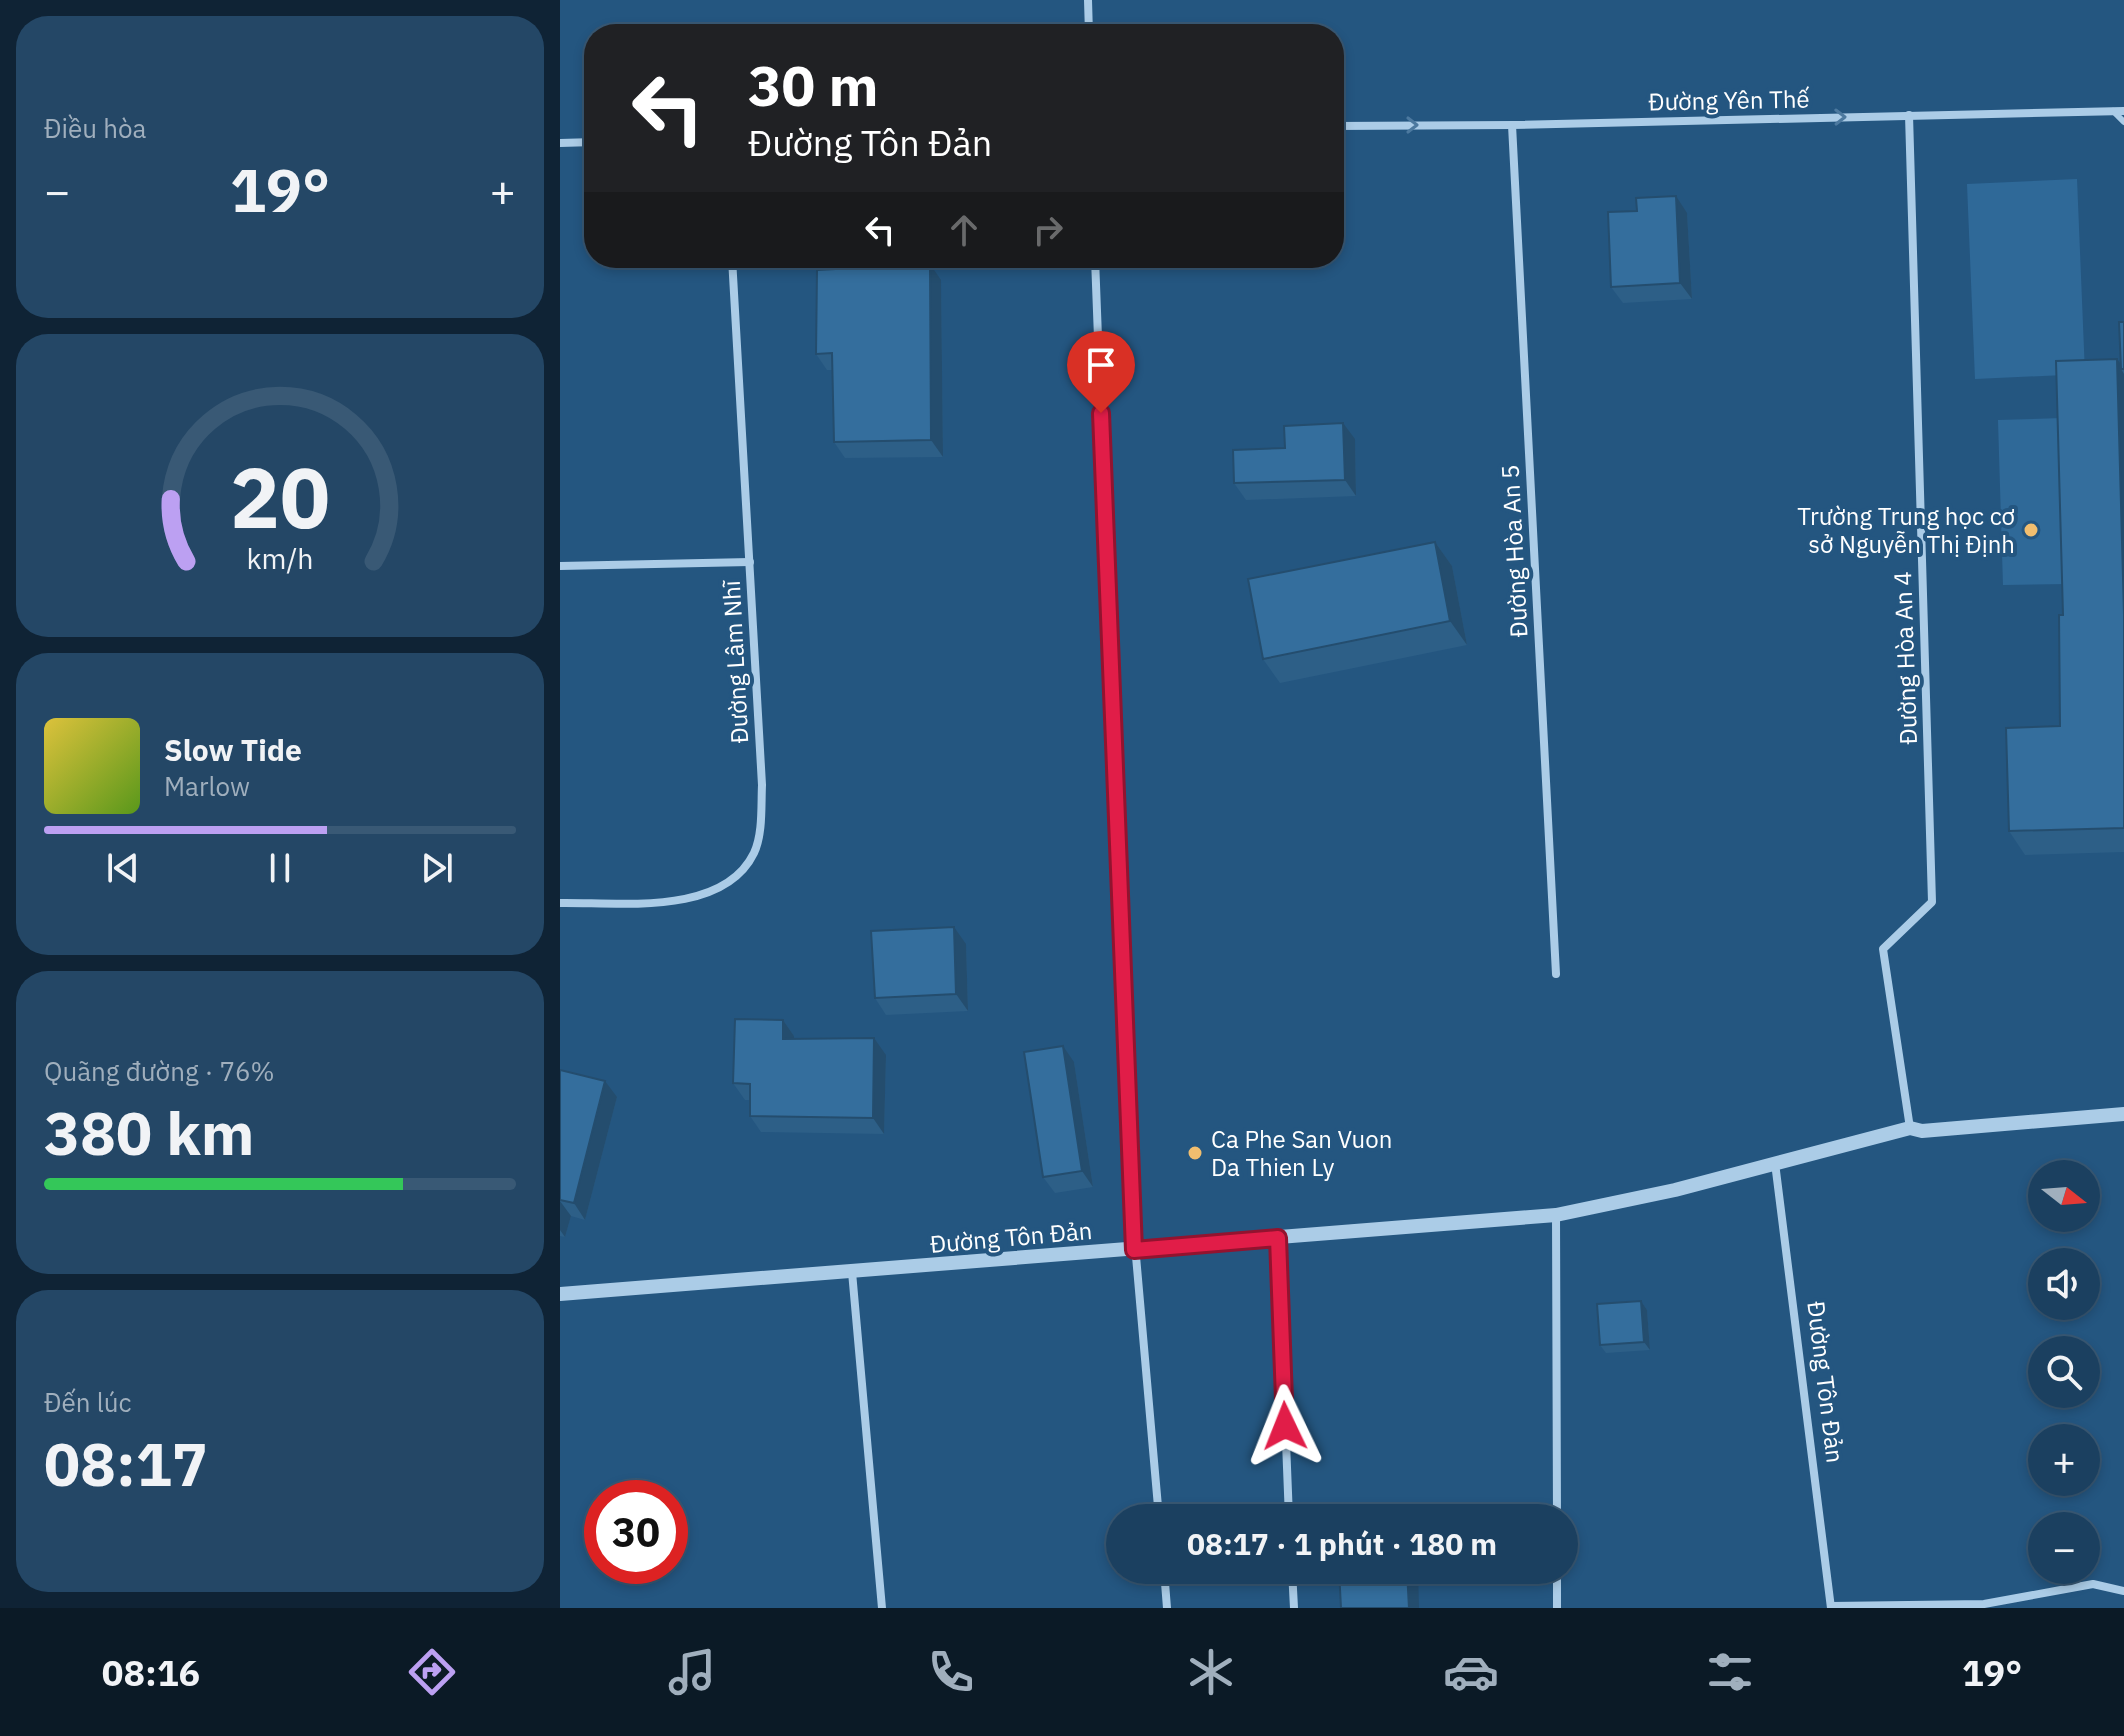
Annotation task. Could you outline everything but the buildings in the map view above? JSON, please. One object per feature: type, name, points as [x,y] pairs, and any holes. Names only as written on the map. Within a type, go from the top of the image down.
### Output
[{"type":"street","points":[[1088,0],[1089,24]]},
{"type":"street","name":"Đường Yên Thế","points":[[1344,126],[2124,111]]},
{"type":"street","name":"Đường Hòa An 4","points":[[1909,115],[1932,902],[1883,949],[1910,1128]]},
{"type":"street","name":"Đường Hòa An 5","points":[[1512,125],[1556,974]]},
{"type":"street","points":[[560,143],[584,142]]},
{"type":"street","name":"Đường Lâm Nhĩ","points":[[560,903],[687,901],[732,879],[754,853],[762,785],[733,268]]},
{"type":"street","points":[[1095,268],[1134,1250],[1158,1504]]},
{"type":"street","points":[[560,566],[750,562]]},
{"type":"street","name":"Đường Tôn Đản","points":[[560,1294],[1556,1215],[1675,1190],[1910,1128],[1922,1131],[2124,1114]]},
{"type":"street","name":"Đường Tôn Đản","points":[[1775,1162],[1831,1607]]},
{"type":"street","points":[[1556,1215],[1557,1504]]},
{"type":"street","points":[[1278,1238],[1288,1504]]},
{"type":"street","points":[[852,1272],[882,1608]]},
{"type":"street","points":[[1165,1584],[1167,1608]]},
{"type":"street","points":[[1293,1584],[1294,1608]]},
{"type":"street","points":[[1557,1584],[1557,1608]]},
{"type":"street","points":[[1831,1607],[1984,1604],[2093,1584],[2124,1591]]},
{"type":"lane","points":[[2113,111],[2124,122]]},
{"type":"shaded area","points":[[2077,179],[2085,374],[1975,379],[1967,184]]},
{"type":"shaded area","points":[[2062,418],[2067,584],[2003,585],[1998,420]]},
{"type":"place","name":"Trường Trung học cơ sở Nguyễn Thị Định","points":[[2031,530]]},
{"type":"place","name":"Ca Phe San Vuon Da Thien Ly","points":[[1195,1153]]},
{"type":"route","points":[[1101,413],[1134,1250],[1278,1238],[1285,1426]]}]
